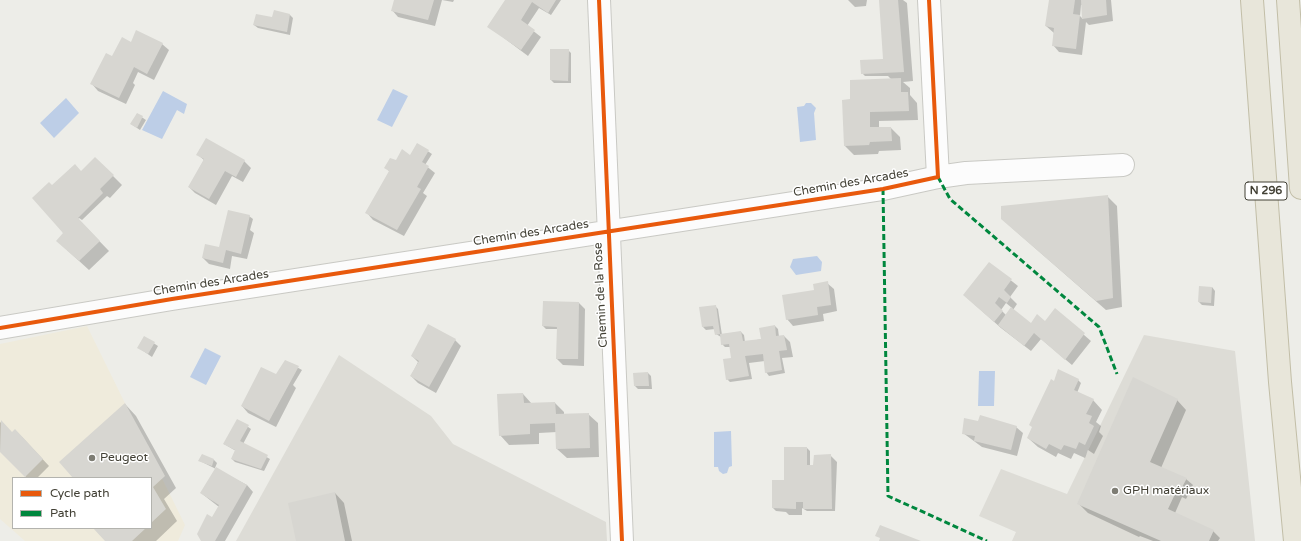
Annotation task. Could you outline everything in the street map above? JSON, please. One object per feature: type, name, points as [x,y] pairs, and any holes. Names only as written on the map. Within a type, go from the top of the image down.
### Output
[{"type":"highway","name":"N 296","points":[[1252,0],[1280,382],[1286,541]]},
{"type":"highway","points":[[1288,0],[1301,188]]},
{"type":"highway","points":[[1280,382],[1295,541]]},
{"type":"street","name":"Chemin de la Rose","points":[[599,0],[622,541]]},
{"type":"street","points":[[929,0],[938,177]]},
{"type":"street","name":"Chemin des Arcades","points":[[0,328],[172,299],[883,189],[938,177],[966,173],[1123,165]]},
{"type":"shaded area","points":[[87,326],[185,525],[178,541],[25,541],[0,519],[0,344]]},
{"type":"shaded area","points":[[1144,335],[1235,351],[1255,541],[1012,541],[1016,532],[979,516],[1001,469],[1067,494]]},
{"type":"shaded area","points":[[339,355],[431,416],[453,444],[606,522],[607,541],[236,541]]},
{"type":"water","points":[[393,89],[408,96],[392,127],[377,120]]},
{"type":"water","points":[[163,91],[187,104],[184,114],[177,110],[162,139],[142,130]]},
{"type":"water","points":[[66,98],[79,113],[54,138],[40,123]]},
{"type":"water","points":[[806,103],[811,103],[816,108],[814,113],[816,140],[800,142],[797,107],[804,106]]},
{"type":"water","points":[[817,256],[822,262],[821,271],[796,275],[790,267],[793,259]]},
{"type":"water","points":[[205,348],[221,356],[206,385],[190,377]]},
{"type":"water","points":[[979,371],[995,371],[994,406],[978,406]]},
{"type":"water","points":[[731,431],[732,466],[729,467],[727,473],[723,474],[719,471],[718,467],[714,467],[714,432]]},
{"type":"building","points":[[394,0],[434,0],[428,20],[391,11]]},
{"type":"building","points":[[505,0],[556,0],[548,13],[532,2],[521,20],[535,30],[521,50],[487,27]]},
{"type":"building","points":[[879,0],[898,0],[904,72],[861,74],[860,60],[883,59]]},
{"type":"building","points":[[1049,0],[1075,0],[1073,14],[1080,15],[1076,49],[1052,46],[1054,28],[1045,26]]},
{"type":"building","points":[[1081,0],[1106,0],[1107,15],[1082,19]]},
{"type":"building","points":[[274,10],[290,14],[287,32],[253,25],[256,14],[272,17]]},
{"type":"building","points":[[136,30],[163,43],[147,74],[134,67],[119,98],[90,84],[106,53],[112,56],[122,37],[131,42]]},
{"type":"building","points":[[550,49],[569,49],[568,81],[550,80]]},
{"type":"building","points":[[901,78],[901,92],[908,92],[909,111],[870,112],[870,127],[891,127],[892,141],[870,142],[869,145],[844,146],[842,100],[850,99],[850,80]]},
{"type":"building","points":[[137,113],[143,116],[137,128],[130,124]]},
{"type":"building","points":[[206,138],[245,160],[236,177],[225,171],[209,199],[188,187],[204,159],[196,155]]},
{"type":"building","points":[[417,143],[429,150],[422,162],[429,166],[417,187],[421,189],[397,230],[365,213],[389,171],[384,168],[390,158],[396,160],[402,149],[410,155]]},
{"type":"building","points":[[95,157],[114,175],[100,189],[103,193],[78,218],[100,241],[79,261],[56,241],[63,233],[32,198],[49,182],[52,185],[75,164],[81,171]]},
{"type":"building","points":[[1108,195],[1113,298],[1096,301],[1001,219],[1001,206]]},
{"type":"building","points":[[228,210],[250,215],[241,254],[226,250],[223,263],[202,258],[205,244],[219,247]]},
{"type":"building","points":[[989,262],[1012,279],[1004,290],[1011,297],[1007,303],[999,297],[995,303],[1003,311],[994,322],[963,295]]},
{"type":"building","points":[[828,281],[831,305],[817,307],[818,315],[786,320],[782,295],[814,290],[813,284]]},
{"type":"building","points":[[1199,286],[1212,287],[1211,303],[1198,302]]},
{"type":"building","points":[[543,301],[579,302],[578,359],[556,359],[557,327],[542,326]]},
{"type":"building","points":[[716,305],[720,334],[715,335],[713,326],[702,327],[699,307]]},
{"type":"building","points":[[1011,307],[1031,323],[1037,314],[1045,321],[1055,308],[1085,333],[1065,360],[1034,333],[1024,346],[998,325]]},
{"type":"building","points":[[428,324],[456,339],[429,387],[410,376],[419,361],[411,356]]},
{"type":"building","points":[[775,325],[776,336],[784,335],[787,350],[779,351],[782,370],[765,373],[763,354],[745,356],[749,376],[726,380],[723,359],[731,358],[729,344],[721,345],[720,334],[741,331],[743,341],[761,339],[759,328]]},
{"type":"building","points":[[144,336],[155,342],[148,354],[137,348]]},
{"type":"building","points":[[285,360],[299,366],[269,421],[241,406],[261,367],[276,374]]},
{"type":"building","points":[[1058,369],[1079,379],[1074,390],[1094,399],[1086,414],[1092,416],[1089,423],[1094,426],[1085,445],[1079,442],[1076,449],[1064,445],[1061,450],[1049,444],[1046,449],[1027,438],[1032,427],[1029,425],[1051,379],[1054,381]]},
{"type":"building","points":[[648,372],[649,386],[634,386],[633,373]]},
{"type":"building","points":[[1133,377],[1178,399],[1150,462],[1187,478],[1179,493],[1176,492],[1168,509],[1214,530],[1209,541],[1161,541],[1077,504]]},
{"type":"building","points":[[523,393],[524,403],[555,402],[556,414],[589,413],[590,448],[556,449],[555,423],[530,424],[530,434],[499,436],[497,394]]},
{"type":"building","points":[[125,403],[165,476],[153,487],[166,509],[152,522],[152,477],[72,477],[59,462]]},
{"type":"building","points":[[980,415],[1017,426],[1011,450],[974,441],[975,436],[962,434],[964,418],[978,421]]},
{"type":"building","points":[[237,419],[249,425],[240,441],[268,455],[261,469],[231,459],[235,450],[223,444]]},
{"type":"building","points":[[1,420],[12,432],[15,429],[43,459],[25,477],[0,452]]},
{"type":"building","points":[[784,447],[807,447],[807,465],[813,465],[814,455],[831,454],[832,509],[803,509],[803,502],[796,502],[796,509],[772,508],[772,480],[784,480]]},
{"type":"building","points":[[202,454],[214,459],[212,466],[198,461]]},
{"type":"building","points":[[216,467],[247,485],[215,541],[201,541],[197,534],[207,514],[212,517],[219,505],[200,493]]},
{"type":"building","points":[[335,492],[345,541],[296,541],[288,503]]},
{"type":"building","points":[[880,525],[921,541],[879,541],[880,538],[875,536]]},
{"type":"building","points":[[94,529],[145,529],[132,541],[105,541]]},
{"type":"marked path","points":[[938,177],[950,199],[1099,327],[1117,374]]},
{"type":"marked path","points":[[883,189],[888,496],[987,541]]},
{"type":"cycle path","points":[[599,0],[622,541]]},
{"type":"cycle path","points":[[0,328],[172,299],[883,189],[938,177],[929,0]]},
{"type":"place","name":"Peugeot","points":[[92,458]]},
{"type":"place","name":"GPH matériaux","points":[[1115,491]]}]
